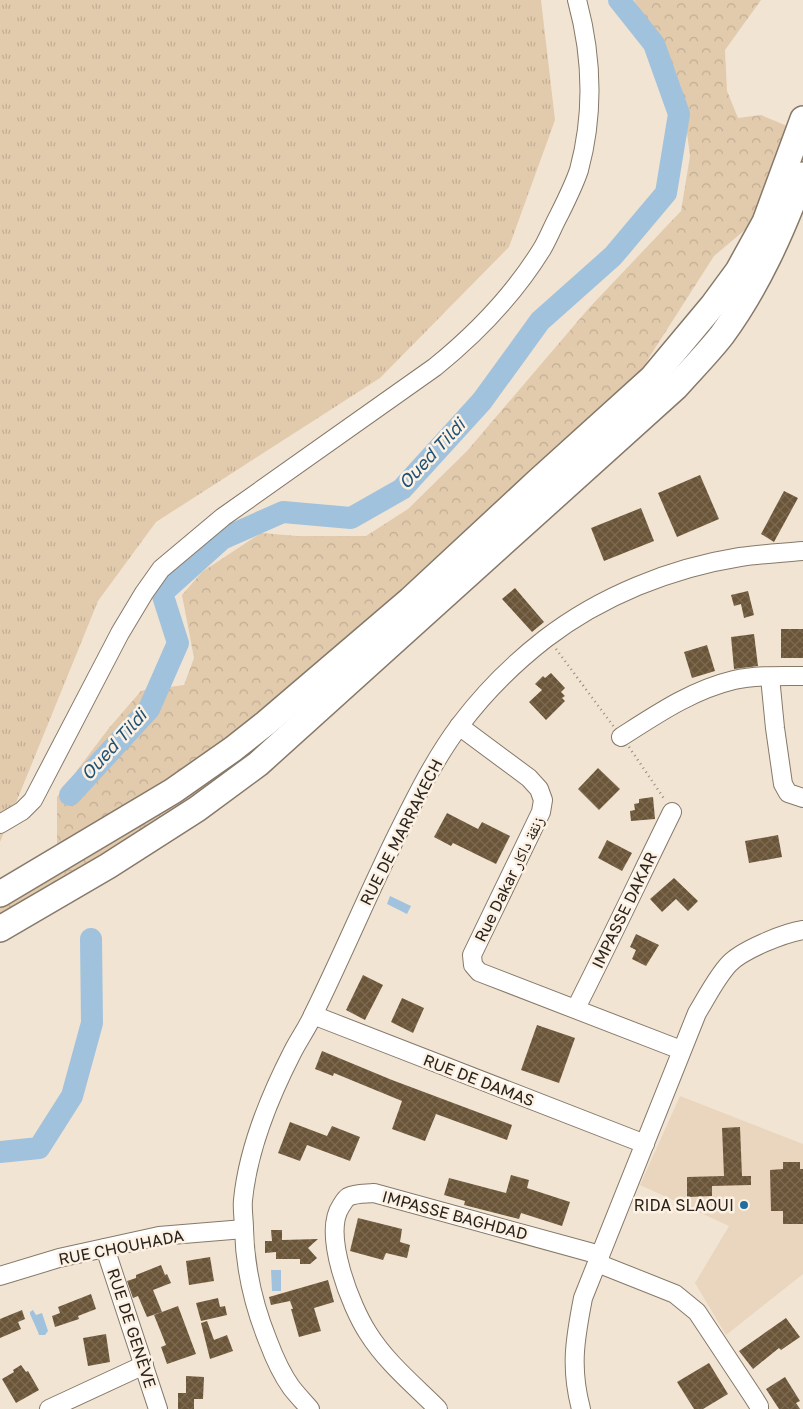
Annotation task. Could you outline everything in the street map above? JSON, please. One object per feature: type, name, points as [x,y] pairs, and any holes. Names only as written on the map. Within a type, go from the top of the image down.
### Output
[{"type":"highway","points":[[0,894],[173,791],[266,724],[410,600],[652,378],[714,305],[738,271],[765,222],[803,119]]},
{"type":"highway","points":[[0,929],[108,866],[197,809],[258,764],[676,387],[721,336],[758,280],[787,219],[803,175]]},
{"type":"street","points":[[0,824],[22,810],[33,800],[120,633],[161,569],[223,517],[435,367],[460,347],[490,318],[533,262],[542,248],[578,171],[586,133],[590,74],[586,40],[577,0]]},
{"type":"street","name":"RUE DE MARRAKECH","points":[[310,1409],[291,1386],[276,1362],[254,1306],[248,1278],[243,1201],[253,1150],[261,1123],[292,1054],[313,1015],[354,924],[418,793],[459,726],[488,692],[516,663],[547,638],[584,613],[619,594],[662,576],[708,563],[802,549]]},
{"type":"street","points":[[621,737],[693,694],[736,680],[803,676]]},
{"type":"street","points":[[770,677],[782,784],[788,793],[798,798],[803,798]]},
{"type":"street","name":"Rue Dakar زنقة داكار","points":[[459,726],[529,778],[539,789],[543,800],[541,812],[472,955],[473,965],[479,972],[682,1050]]},
{"type":"street","name":"IMPASSE DAKAR","points":[[576,1008],[618,927],[672,812]]},
{"type":"street","points":[[581,1409],[576,1391],[574,1364],[576,1335],[583,1298],[697,1013],[711,989],[730,963],[789,932],[803,930]]},
{"type":"street","name":"RUE DE DAMAS","points":[[313,1015],[644,1144]]},
{"type":"street","name":"IMPASSE BAGHDAD","points":[[438,1409],[387,1357],[368,1334],[355,1312],[339,1265],[336,1243],[338,1210],[346,1198],[357,1194],[374,1194],[598,1259],[675,1294],[697,1312],[752,1395],[759,1409]]},
{"type":"street","name":"RUE CHOUHADA","points":[[0,1276],[59,1258],[159,1236],[244,1229]]},
{"type":"street","name":"RUE DE GENÈVE","points":[[106,1248],[158,1409]]},
{"type":"street","points":[[49,1409],[144,1364]]},
{"type":"path","points":[[547,638],[621,737],[672,812]]},
{"type":"shaded area","name":"RIDA SLAOUI","points":[[680,1096],[803,1144],[803,1274],[726,1335],[695,1283],[729,1226],[640,1185]]},
{"type":"green space","points":[[0,0],[541,0],[555,120],[509,247],[380,378],[156,522],[98,601],[0,842]]},
{"type":"green space","points":[[634,0],[761,0],[725,50],[727,91],[738,118],[761,115],[787,126],[774,180],[752,224],[714,256],[650,356],[617,417],[499,532],[229,771],[110,853],[0,917],[0,890],[57,849],[57,797],[109,728],[141,691],[184,685],[194,658],[182,595],[202,572],[261,533],[297,536],[366,536],[408,509],[467,451],[589,308],[681,211],[690,156],[681,86]]},
{"type":"water","points":[[390,896],[411,906],[407,914],[387,904]]},
{"type":"water","points":[[271,1270],[281,1270],[281,1291],[272,1291]]},
{"type":"water","points":[[33,1310],[36,1315],[42,1313],[48,1331],[45,1335],[39,1335],[30,1314]]},
{"type":"building","points":[[700,475],[719,519],[677,537],[658,493]]},
{"type":"building","points":[[784,491],[798,498],[774,542],[761,534]]},
{"type":"building","points":[[641,508],[654,541],[604,561],[591,528]]},
{"type":"building","points":[[515,588],[544,622],[532,632],[502,599]]},
{"type":"building","points":[[748,591],[754,615],[744,618],[741,604],[734,606],[731,595]]},
{"type":"building","points":[[781,629],[803,629],[803,658],[781,658]]},
{"type":"building","points":[[754,634],[758,666],[734,669],[731,637]]},
{"type":"building","points":[[707,645],[715,671],[692,678],[684,652]]},
{"type":"building","points":[[551,673],[565,688],[561,692],[565,696],[562,698],[565,701],[546,720],[529,702],[542,690],[535,684],[543,676],[545,678]]},
{"type":"building","points":[[598,768],[620,789],[599,810],[578,789]]},
{"type":"building","points":[[653,797],[655,819],[631,821],[630,811],[635,810],[634,804],[639,803],[639,799]]},
{"type":"building","points":[[447,813],[478,829],[482,822],[510,836],[496,864],[453,843],[451,846],[434,837]]},
{"type":"building","points":[[778,835],[782,857],[749,863],[745,841]]},
{"type":"building","points":[[607,840],[632,853],[622,871],[598,858]]},
{"type":"building","points":[[674,878],[698,901],[688,911],[676,899],[662,912],[650,899]]},
{"type":"building","points":[[636,934],[659,945],[646,966],[632,959],[636,950],[630,947]]},
{"type":"building","points":[[363,975],[383,985],[365,1020],[346,1010]]},
{"type":"building","points":[[402,998],[424,1008],[413,1033],[391,1022]]},
{"type":"building","points":[[537,1025],[575,1038],[559,1083],[521,1070]]},
{"type":"building","points":[[322,1051],[392,1080],[512,1125],[507,1140],[436,1114],[425,1141],[392,1129],[402,1101],[334,1073],[333,1076],[315,1069]]},
{"type":"building","points":[[290,1122],[327,1136],[332,1126],[360,1137],[350,1161],[307,1145],[300,1161],[278,1153]]},
{"type":"building","points":[[740,1127],[742,1176],[751,1176],[751,1185],[712,1186],[712,1196],[687,1197],[687,1177],[724,1176],[722,1128]]},
{"type":"building","points":[[783,1162],[800,1162],[800,1169],[803,1169],[803,1224],[783,1224],[783,1211],[771,1211],[770,1170],[783,1169]]},
{"type":"building","points":[[511,1175],[529,1180],[527,1188],[570,1202],[562,1226],[521,1213],[519,1219],[464,1205],[465,1201],[444,1195],[449,1178],[506,1193]]},
{"type":"building","points":[[358,1218],[402,1229],[400,1242],[410,1245],[407,1258],[386,1253],[383,1260],[350,1251]]},
{"type":"building","points":[[271,1230],[282,1230],[282,1240],[318,1239],[308,1248],[317,1258],[310,1264],[300,1264],[300,1259],[276,1259],[276,1252],[265,1253],[265,1241],[272,1241]]},
{"type":"building","points":[[210,1257],[214,1281],[189,1285],[186,1261]]},
{"type":"building","points":[[161,1265],[171,1283],[153,1290],[162,1312],[147,1317],[138,1296],[133,1298],[127,1281],[136,1278],[136,1275]]},
{"type":"building","points":[[328,1280],[334,1302],[314,1308],[321,1331],[299,1337],[290,1301],[271,1305],[269,1297]]},
{"type":"building","points":[[91,1294],[96,1309],[78,1316],[79,1319],[55,1327],[52,1316],[60,1313],[58,1307]]},
{"type":"building","points":[[218,1298],[220,1307],[225,1306],[227,1315],[201,1321],[196,1303]]},
{"type":"building","points":[[178,1306],[196,1354],[167,1364],[161,1347],[166,1345],[154,1315]]},
{"type":"building","points":[[22,1310],[25,1319],[18,1322],[21,1329],[0,1338],[0,1319]]},
{"type":"building","points":[[786,1318],[800,1337],[781,1350],[779,1348],[753,1369],[739,1351]]},
{"type":"building","points":[[207,1321],[214,1340],[227,1335],[233,1351],[210,1359],[201,1323]]},
{"type":"building","points":[[106,1334],[110,1362],[88,1366],[83,1338]]},
{"type":"building","points":[[709,1363],[728,1394],[703,1409],[694,1409],[677,1382]]},
{"type":"building","points":[[21,1365],[26,1372],[28,1371],[39,1390],[16,1403],[2,1379]]},
{"type":"building","points":[[186,1376],[204,1377],[203,1399],[194,1399],[194,1409],[178,1409],[178,1393],[186,1393]]},
{"type":"building","points":[[785,1377],[800,1401],[796,1403],[800,1409],[779,1409],[766,1389]]},
{"type":"waterway","name":"Oued Tildi","points":[[70,795],[149,709],[178,643],[162,593],[222,539],[283,512],[351,518],[402,489],[482,401],[540,321],[613,256],[666,193],[679,114],[654,44],[619,0]]},
{"type":"waterway","name":"Oued Tildi","points":[[0,1152],[39,1148],[72,1096],[92,1023],[91,939]]},
{"type":"place","name":"RIDA SLAOUI","points":[[744,1205]]}]
